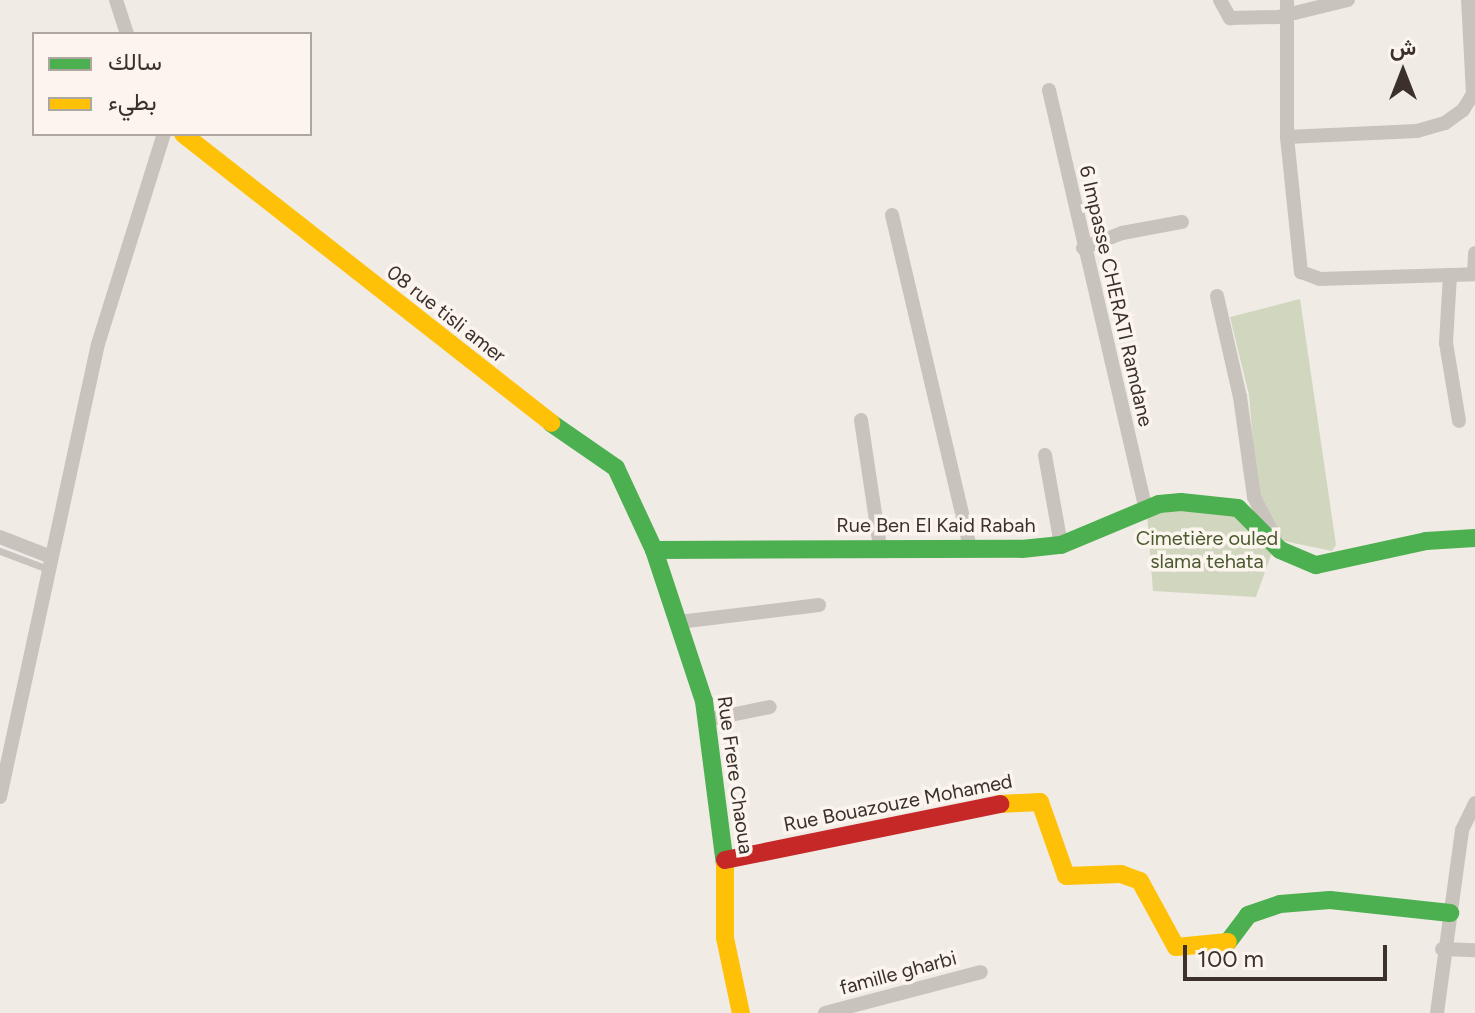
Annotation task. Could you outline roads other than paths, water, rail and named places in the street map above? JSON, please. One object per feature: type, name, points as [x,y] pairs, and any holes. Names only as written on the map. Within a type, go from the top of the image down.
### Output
[{"type":"street","points":[[116,0],[126,32]]},
{"type":"street","points":[[1220,0],[1230,18],[1348,0]]},
{"type":"street","points":[[1287,137],[1417,131],[1445,123],[1463,110],[1473,94],[1468,0]]},
{"type":"street","points":[[1288,7],[1287,137],[1299,259],[1307,277],[1475,274],[1475,253]]},
{"type":"street","name":"6 Impasse CHERATI Ramdane","points":[[1049,90],[1083,248],[1146,510]]},
{"type":"street","points":[[0,797],[98,344],[163,136]]},
{"type":"street","name":"08 rue tisli amer","points":[[186,136],[530,408],[616,468],[654,550]]},
{"type":"street","points":[[892,215],[970,548]]},
{"type":"street","points":[[1083,248],[1122,233],[1182,222]]},
{"type":"street","points":[[1450,275],[1446,343],[1459,421]]},
{"type":"street","points":[[1217,296],[1240,397],[1254,497],[1280,550]]},
{"type":"street","points":[[861,420],[880,547]]},
{"type":"street","points":[[1045,455],[1061,545]]},
{"type":"street","name":"Rue Ben El Kaid Rabah","points":[[654,550],[1061,545],[1146,510],[1181,502],[1238,508],[1280,550],[1316,565],[1426,541],[1475,538]]},
{"type":"street","points":[[0,537],[50,563]]},
{"type":"street","name":"Rue Frere Chaoua","points":[[654,550],[679,622],[707,720],[725,860],[725,938],[741,1013]]},
{"type":"street","points":[[679,622],[819,605]]},
{"type":"street","points":[[707,720],[770,707]]},
{"type":"street","name":"Rue Bouazouze Mohamed","points":[[725,860],[1022,800],[1040,802],[1066,876],[1121,874],[1140,881],[1176,947],[1228,942],[1248,915],[1280,904],[1330,900],[1450,913]]},
{"type":"street","points":[[1437,1013],[1442,949],[1462,830],[1475,803]]},
{"type":"street","points":[[1442,949],[1475,950]]},
{"type":"street","name":"famille gharbi","points":[[825,1013],[981,972]]},
{"type":"lane","points":[[0,551],[50,563]]},
{"type":"park label","name":"Cimetière ouled slama tehata","points":[[1207,550]]}]
